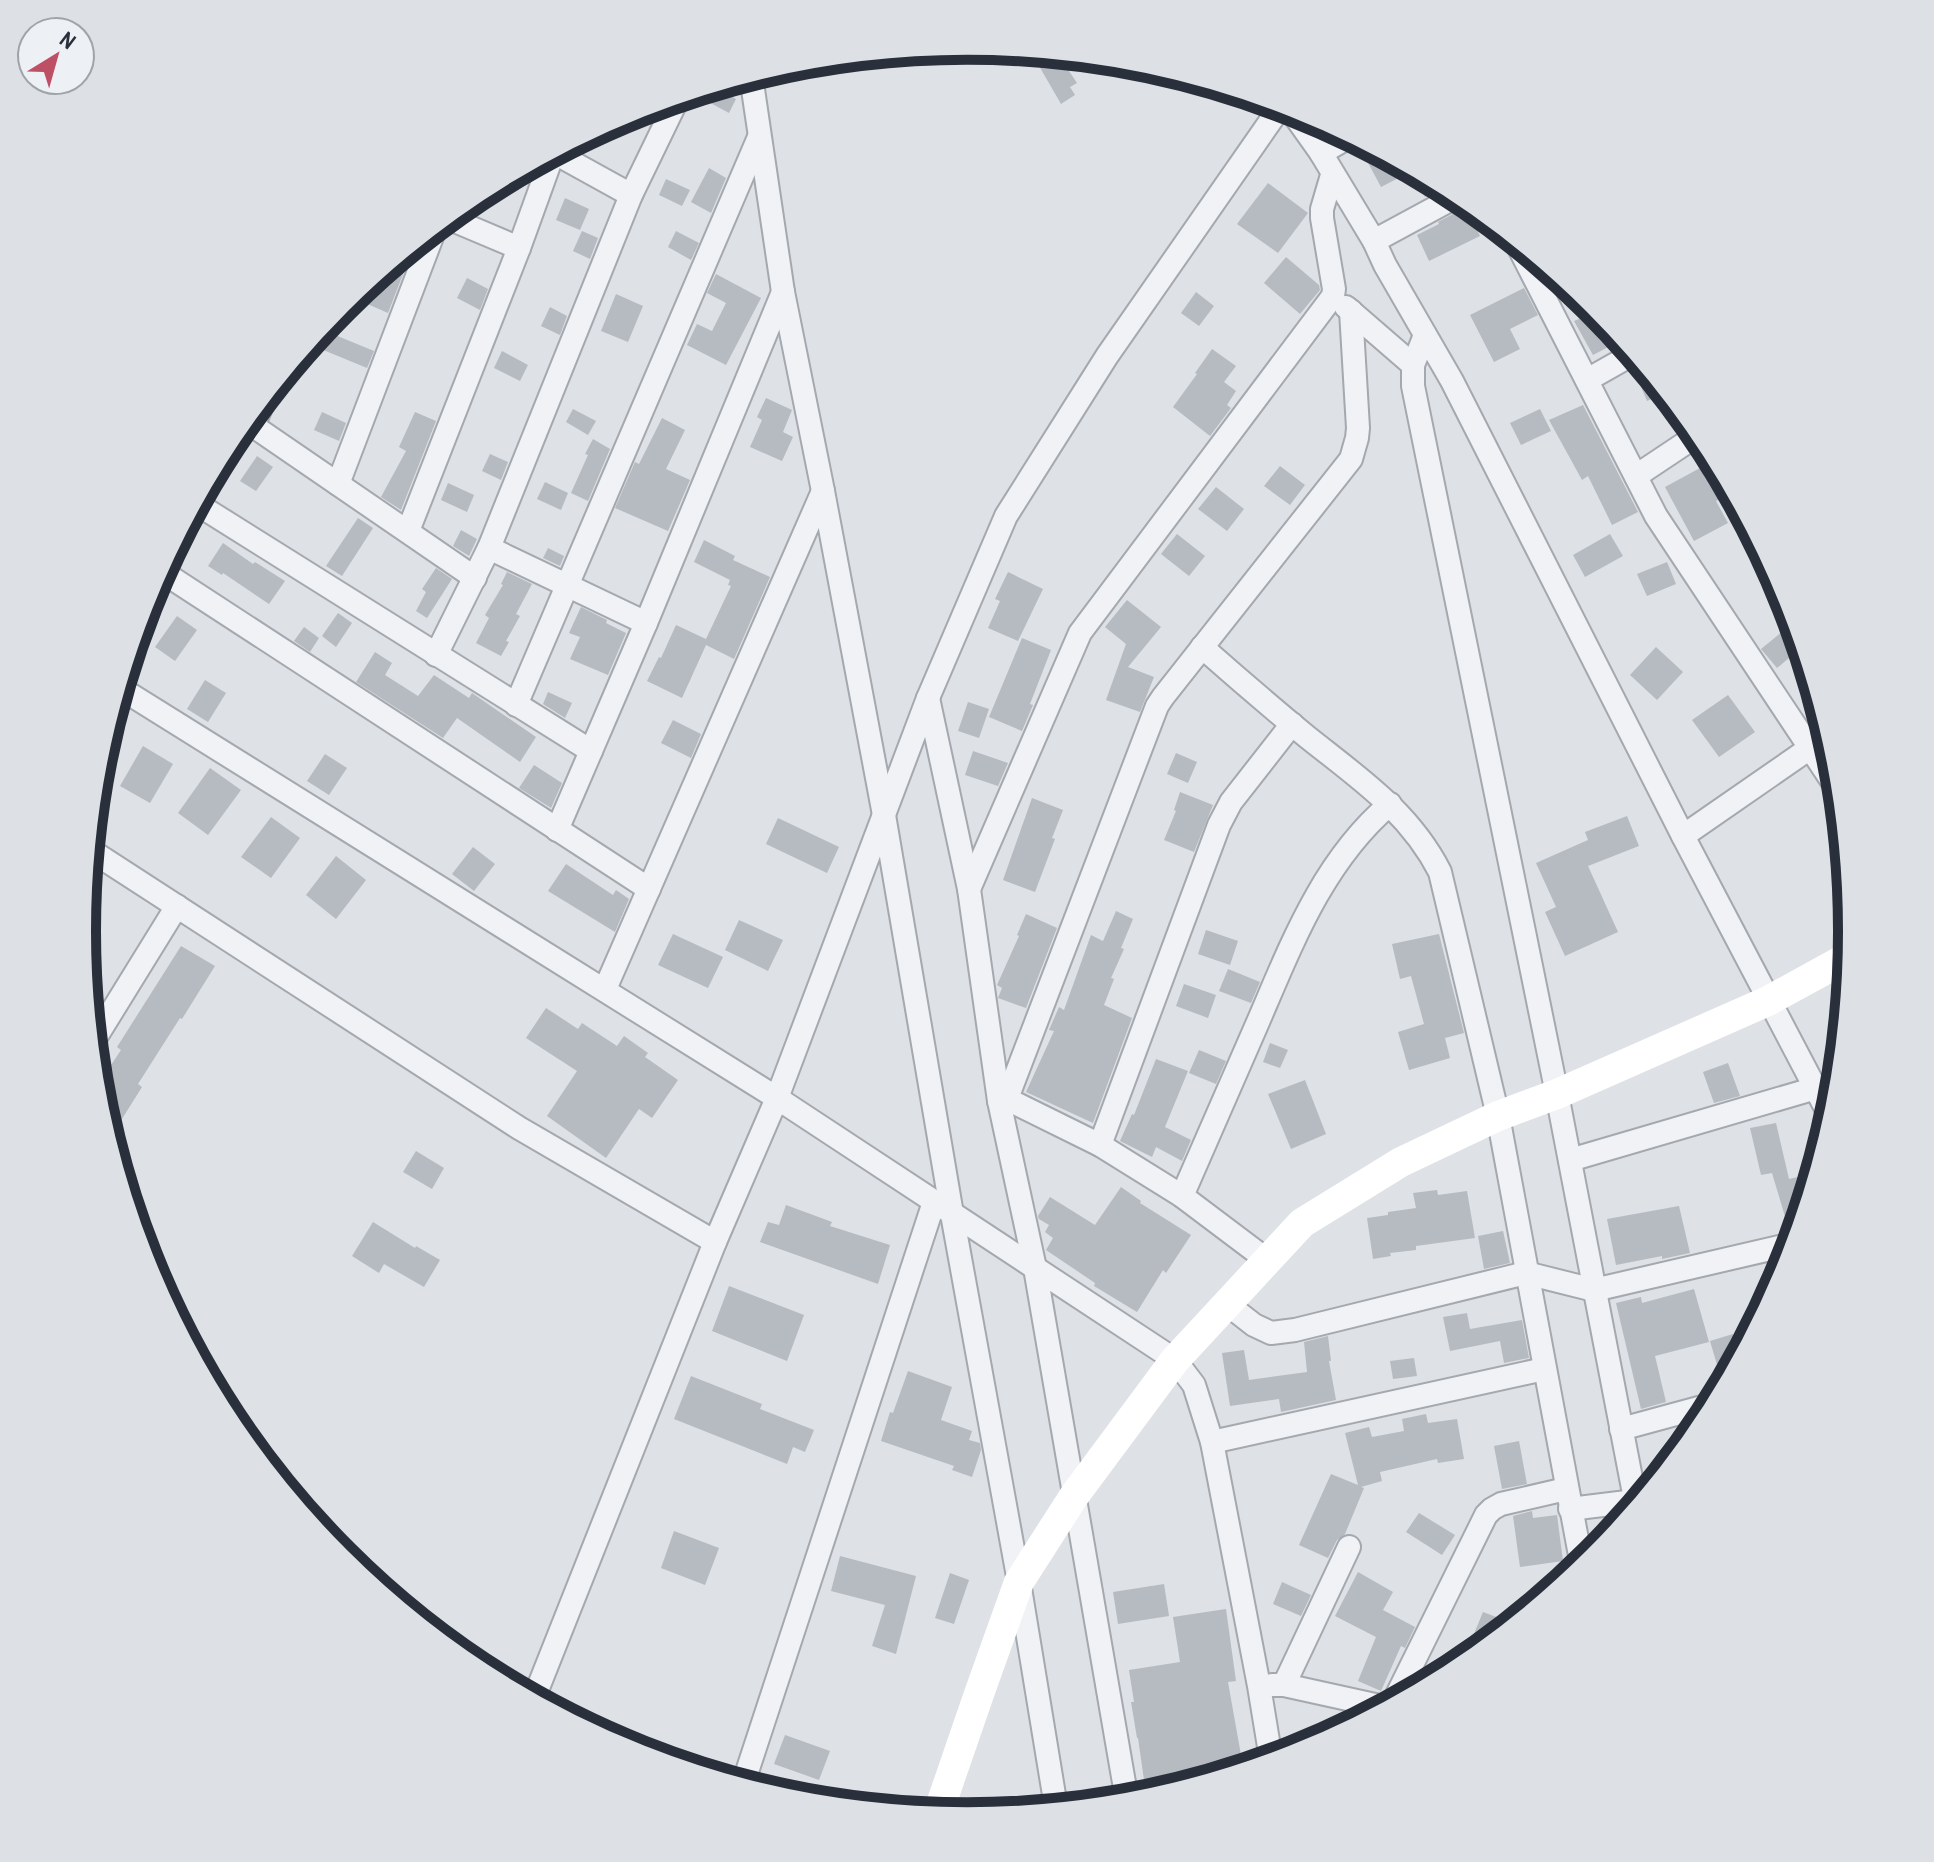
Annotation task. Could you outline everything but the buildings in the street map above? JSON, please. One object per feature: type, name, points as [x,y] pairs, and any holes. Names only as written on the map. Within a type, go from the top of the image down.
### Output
[{"type":"main road","points":[[942,1801],[1019,1582],[1074,1496],[1175,1360],[1302,1223],[1401,1162],[1498,1116],[1557,1094],[1768,1001],[1837,963]]},
{"type":"street","points":[[753,88],[783,292],[884,815],[943,1208],[1019,1582],[1054,1797]]},
{"type":"street","points":[[436,655],[489,548],[631,195],[671,112]]},
{"type":"street","points":[[538,1689],[715,1242],[777,1098],[928,698],[1006,516],[1107,356],[1274,116]]},
{"type":"street","points":[[1303,127],[1374,241],[1452,381],[1683,836],[1821,1099]]},
{"type":"street","points":[[516,705],[759,137]]},
{"type":"street","points":[[1321,153],[1338,143]]},
{"type":"street","points":[[565,159],[631,195]]},
{"type":"street","points":[[408,531],[548,168]]},
{"type":"street","points":[[969,889],[1080,633],[1333,296],[1322,218],[1332,175]]},
{"type":"street","points":[[1374,241],[1444,203]]},
{"type":"street","points":[[460,223],[519,248]]},
{"type":"street","points":[[338,484],[428,247]]},
{"type":"street","points":[[1540,275],[1587,380],[1656,516],[1822,766]]},
{"type":"street","points":[[557,830],[783,292]]},
{"type":"street","points":[[1333,296],[1413,365]]},
{"type":"street","points":[[1002,1101],[1163,697],[1351,459],[1358,428],[1351,311]]},
{"type":"street","points":[[1425,335],[1413,365],[1413,386],[1557,1094],[1634,1491]]},
{"type":"street","points":[[1587,380],[1624,359]]},
{"type":"street","points":[[256,428],[475,578]]},
{"type":"street","points":[[1636,476],[1687,442]]},
{"type":"street","points":[[605,989],[823,491]]},
{"type":"street","points":[[205,509],[591,751]]},
{"type":"street","points":[[489,548],[646,623]]},
{"type":"street","points":[[171,578],[649,889]]},
{"type":"street","points":[[1202,647],[1390,804],[1420,837],[1440,872],[1498,1116],[1579,1551]]},
{"type":"street","points":[[130,694],[777,1098],[1175,1360],[1194,1385],[1212,1442],[1269,1748]]},
{"type":"street","points":[[928,698],[969,889],[1002,1101],[1035,1268],[1125,1787]]},
{"type":"street","points":[[1100,1145],[1219,825],[1231,802],[1292,724]]},
{"type":"street","points":[[1683,836],[1816,741]]},
{"type":"street","points":[[1182,1196],[1306,913],[1342,855],[1364,827],[1390,804]]},
{"type":"street","points":[[100,856],[519,1128],[715,1242]]},
{"type":"street","points":[[102,1028],[177,906]]},
{"type":"street","points":[[1570,1160],[1816,1088]]},
{"type":"street","points":[[1002,1101],[1100,1145],[1182,1196],[1267,1260]]},
{"type":"street","points":[[747,1773],[943,1208]]},
{"type":"street","points":[[1227,1304],[1254,1325],[1271,1333],[1295,1330],[1526,1273],[1594,1290],[1778,1247]]},
{"type":"street","points":[[1212,1442],[1544,1369]]},
{"type":"street","points":[[1621,1429],[1695,1409]]},
{"type":"street","points":[[1402,1685],[1486,1515],[1492,1509],[1501,1504],[1568,1499],[1624,1502]]},
{"type":"street","points":[[1284,1685],[1349,1547]]},
{"type":"street","points":[[1259,1686],[1284,1685],[1368,1703]]}]
